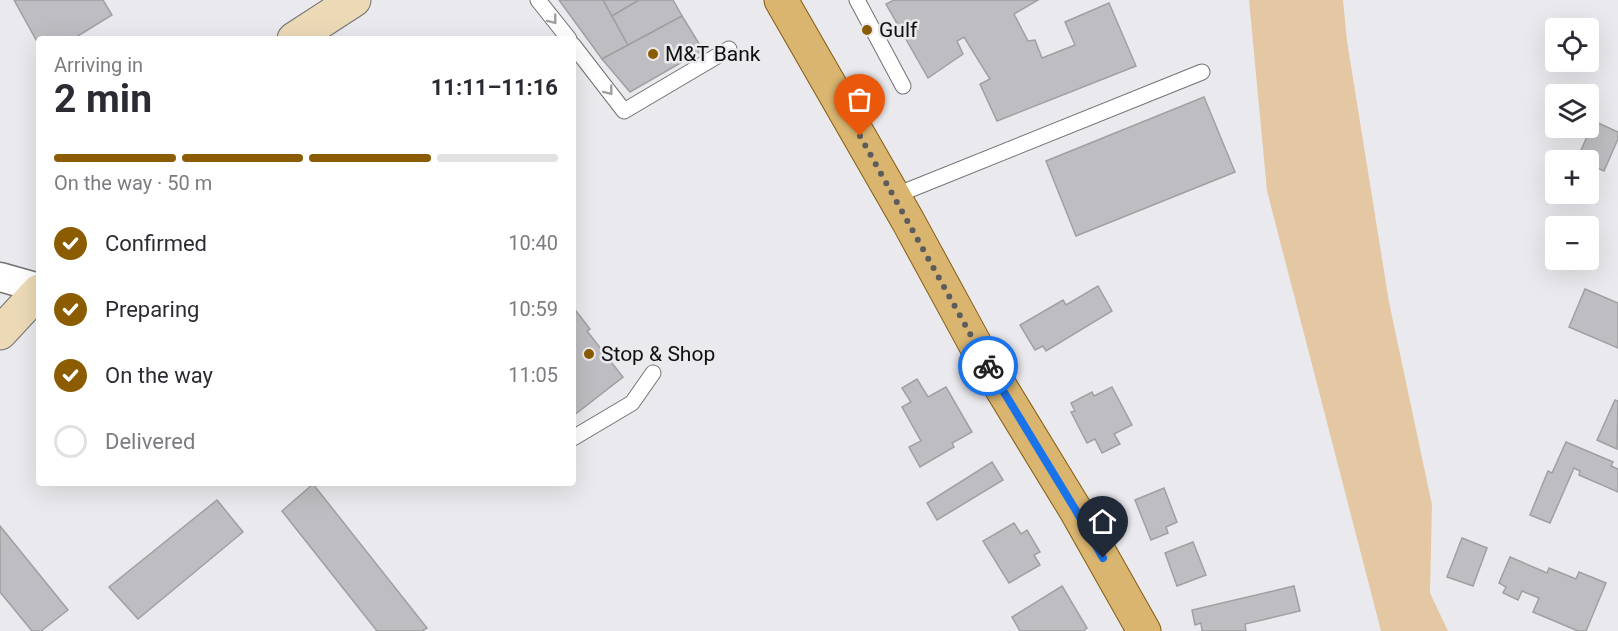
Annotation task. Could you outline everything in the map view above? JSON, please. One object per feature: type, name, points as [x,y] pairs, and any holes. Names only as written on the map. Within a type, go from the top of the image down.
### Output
[{"type":"main road","points":[[299,36],[354,0]]},
{"type":"main road","points":[[781,0],[894,196],[981,355],[1075,509],[1144,631]]},
{"type":"main road","points":[[0,333],[36,292]]},
{"type":"street","points":[[0,277],[36,288]]},
{"type":"lane","points":[[538,0],[567,36]]},
{"type":"lane","points":[[857,0],[903,86]]},
{"type":"lane","points":[[576,49],[624,111],[729,49]]},
{"type":"lane","points":[[894,196],[1202,72]]},
{"type":"lane","points":[[576,436],[632,403],[653,373]]},
{"type":"shaded area","points":[[1249,0],[1343,0],[1347,41],[1389,302],[1432,505],[1430,593],[1448,631],[1381,631],[1267,191]]},
{"type":"building","points":[[14,0],[103,0],[112,15],[78,36],[36,36],[36,40]]},
{"type":"building","points":[[559,0],[603,0],[628,45],[602,59]]},
{"type":"building","points":[[603,0],[639,0],[612,16]]},
{"type":"building","points":[[639,0],[673,0],[682,16],[628,45],[612,16]]},
{"type":"building","points":[[894,0],[1038,0],[1014,14],[1028,41],[1035,40],[1042,58],[1075,45],[1065,22],[1109,3],[1136,66],[997,121],[980,84],[990,79],[964,37],[957,41],[963,54],[928,78],[886,4]]},
{"type":"building","name":"M&T Bank","points":[[682,16],[703,50],[630,92],[602,59]]},
{"type":"building","points":[[1204,97],[1235,172],[1076,236],[1046,161]]},
{"type":"building","points":[[1599,123],[1618,132],[1618,139],[1604,171],[1599,169],[1599,150],[1581,150],[1586,138],[1599,138]]},
{"type":"building","points":[[1098,286],[1112,311],[1046,351],[1043,346],[1035,350],[1020,325],[1063,300],[1066,305]]},
{"type":"building","points":[[1585,289],[1618,303],[1618,348],[1569,327]]},
{"type":"building","name":"Stop & Shop","points":[[576,311],[590,329],[587,331],[623,377],[576,414]]},
{"type":"building","points":[[917,379],[928,397],[946,387],[972,432],[952,443],[954,447],[920,467],[909,447],[921,441],[902,407],[911,402],[902,388]]},
{"type":"building","points":[[1112,387],[1132,425],[1114,434],[1120,444],[1102,453],[1095,439],[1087,443],[1071,412],[1075,411],[1071,403],[1092,392],[1094,396]]},
{"type":"building","points":[[1615,400],[1618,401],[1617,449],[1597,440]]},
{"type":"building","points":[[1566,442],[1613,462],[1611,466],[1618,469],[1618,492],[1579,475],[1580,471],[1574,468],[1550,523],[1530,515],[1548,471],[1552,473]]},
{"type":"building","points":[[992,462],[1003,480],[937,520],[927,503]]},
{"type":"building","points":[[311,486],[315,486],[427,628],[422,631],[377,631],[282,511]]},
{"type":"building","points":[[1164,488],[1177,522],[1166,527],[1168,533],[1151,540],[1135,500]]},
{"type":"building","points":[[217,500],[243,532],[138,619],[109,587]]},
{"type":"building","points":[[1014,523],[1021,534],[1027,530],[1040,552],[1034,555],[1040,565],[1009,583],[983,541]]},
{"type":"building","points":[[0,526],[68,610],[41,631],[32,631],[0,592]]},
{"type":"building","points":[[1462,538],[1487,548],[1473,586],[1447,577]]},
{"type":"building","points":[[1193,542],[1206,575],[1177,586],[1165,553]]},
{"type":"building","points":[[1510,557],[1547,573],[1549,568],[1576,579],[1579,572],[1606,583],[1586,631],[1578,631],[1533,612],[1539,598],[1522,591],[1518,600],[1503,593],[1506,587],[1499,583]]},
{"type":"building","points":[[1062,586],[1087,628],[1083,631],[1020,631],[1012,617]]},
{"type":"building","points":[[1294,586],[1300,611],[1245,624],[1246,631],[1202,631],[1201,623],[1195,625],[1192,610]]},
{"type":"way so far","points":[[860,136],[988,366]]},
{"type":"place","name":"Gulf","points":[[867,30]]},
{"type":"place","name":"M&T Bank","points":[[653,54]]},
{"type":"place","name":"Stop & Shop","points":[[589,354]]},
{"type":"route","points":[[988,366],[1103,558]]}]
